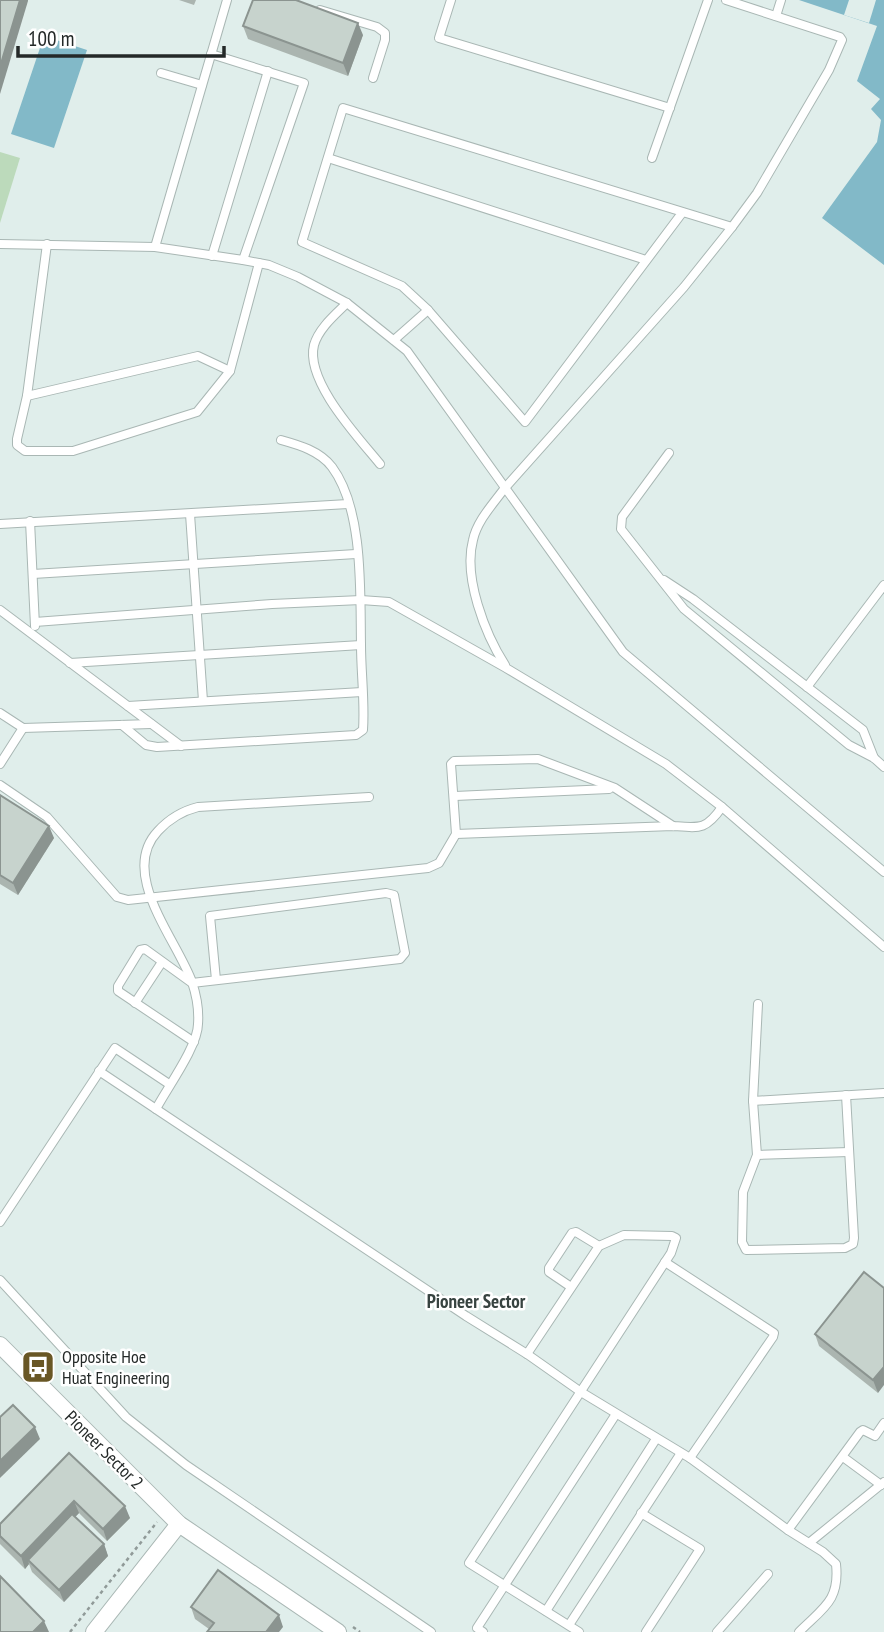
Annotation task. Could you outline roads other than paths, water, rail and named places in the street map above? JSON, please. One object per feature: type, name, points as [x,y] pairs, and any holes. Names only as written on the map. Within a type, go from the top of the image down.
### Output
[{"type":"street","name":"Pioneer Sector 2","points":[[0,1345],[179,1524],[338,1632]]},
{"type":"street","points":[[94,1632],[179,1524]]},
{"type":"lane","points":[[155,247],[227,0]]},
{"type":"lane","points":[[451,0],[439,38],[670,108]]},
{"type":"lane","points":[[652,158],[708,0]]},
{"type":"lane","points":[[506,668],[491,643],[478,608],[470,555],[473,538],[484,516],[504,488],[684,287],[732,227],[757,193],[823,82],[842,40],[840,37],[726,0]]},
{"type":"lane","points":[[776,16],[781,0]]},
{"type":"lane","points":[[313,8],[377,27],[385,33],[373,78]]},
{"type":"lane","points":[[211,54],[304,83],[243,260]]},
{"type":"lane","points":[[212,256],[268,71]]},
{"type":"lane","points":[[161,73],[202,85]]},
{"type":"lane","points":[[682,213],[524,422],[428,310],[402,286],[302,242],[343,108],[732,227]]},
{"type":"lane","points":[[328,158],[646,260]]},
{"type":"lane","points":[[0,244],[155,247],[243,260],[298,277],[347,303],[407,351],[624,652],[884,872]]},
{"type":"lane","points":[[47,244],[27,396],[17,439],[19,449],[25,451],[73,451],[197,412],[230,371],[259,263]]},
{"type":"lane","points":[[347,303],[320,334],[315,343],[312,363],[333,404],[380,464]]},
{"type":"lane","points":[[394,340],[428,310]]},
{"type":"lane","points":[[27,396],[198,356],[230,371]]},
{"type":"lane","points":[[122,725],[152,747],[359,734],[363,730],[360,600],[354,527],[348,504],[331,466],[309,449],[281,440]]},
{"type":"lane","points":[[669,453],[622,517],[621,529],[684,609],[849,745],[874,758],[884,767]]},
{"type":"lane","points":[[0,524],[348,504]]},
{"type":"lane","points":[[190,514],[203,701]]},
{"type":"lane","points":[[30,521],[35,636]]},
{"type":"lane","points":[[33,574],[356,554]]},
{"type":"lane","points":[[659,577],[693,599],[863,730],[874,758]]},
{"type":"lane","points":[[807,687],[884,584]]},
{"type":"lane","points":[[35,622],[360,600],[389,602],[666,764],[722,807],[884,947]]},
{"type":"lane","points":[[0,610],[181,746]]},
{"type":"lane","points":[[70,663],[361,645]]},
{"type":"lane","points":[[128,706],[362,692]]},
{"type":"lane","points":[[0,713],[23,728],[151,724]]},
{"type":"lane","points":[[1,760],[23,728]]},
{"type":"lane","points":[[0,785],[47,817],[117,897],[128,900],[428,868],[444,858],[456,834],[451,764],[454,761],[538,759],[615,788],[673,827]]},
{"type":"lane","points":[[455,796],[615,788]]},
{"type":"lane","points":[[156,1109],[194,1042],[199,1027],[192,983],[151,899],[144,870],[145,853],[152,837],[167,821],[198,807],[369,797]]},
{"type":"lane","points":[[456,834],[697,828],[706,826],[722,807]]},
{"type":"lane","points":[[194,1042],[120,993],[118,986],[140,950],[145,949],[192,983],[400,959],[405,953],[394,895],[386,893],[209,916],[216,980]]},
{"type":"lane","points":[[135,1003],[162,961]]},
{"type":"lane","points":[[758,1004],[753,1101],[757,1155],[743,1192],[742,1242],[746,1250],[845,1248],[853,1244],[846,1095]]},
{"type":"lane","points":[[0,1222],[115,1048],[169,1084]]},
{"type":"lane","points":[[99,1071],[581,1392],[685,1456],[836,1564],[838,1584],[828,1604],[799,1632]]},
{"type":"lane","points":[[753,1101],[884,1093]]},
{"type":"lane","points":[[757,1155],[849,1152]]},
{"type":"lane","points":[[571,1287],[549,1272],[548,1268],[572,1233],[576,1232],[599,1246]]},
{"type":"lane","points":[[527,1354],[599,1246],[624,1234],[676,1238],[671,1253],[469,1563],[579,1632]]},
{"type":"lane","points":[[569,1625],[641,1513],[774,1337],[774,1333],[665,1262]]},
{"type":"lane","points":[[0,1280],[126,1417],[186,1465],[430,1632]]},
{"type":"lane","points":[[484,1632],[477,1628],[616,1414]]},
{"type":"lane","points":[[875,1436],[884,1423]]},
{"type":"lane","points":[[788,1530],[860,1432],[863,1430],[884,1443]]},
{"type":"lane","points":[[546,1611],[656,1439]]},
{"type":"lane","points":[[809,1543],[882,1484],[843,1457]]},
{"type":"lane","points":[[641,1513],[700,1549],[646,1632]]},
{"type":"lane","points":[[718,1632],[768,1574]]},
{"type":"water","points":[[799,0],[884,0],[884,265],[822,218],[877,142],[881,120],[871,109],[880,99],[857,81],[877,26]]},
{"type":"water","points":[[44,36],[87,50],[54,148],[11,134]]},
{"type":"place","name":"Opposite Hoe Huat Engineering","points":[[38,1367]]},
{"type":"district","name":"Pioneer Sector","points":[[476,1301]]}]
